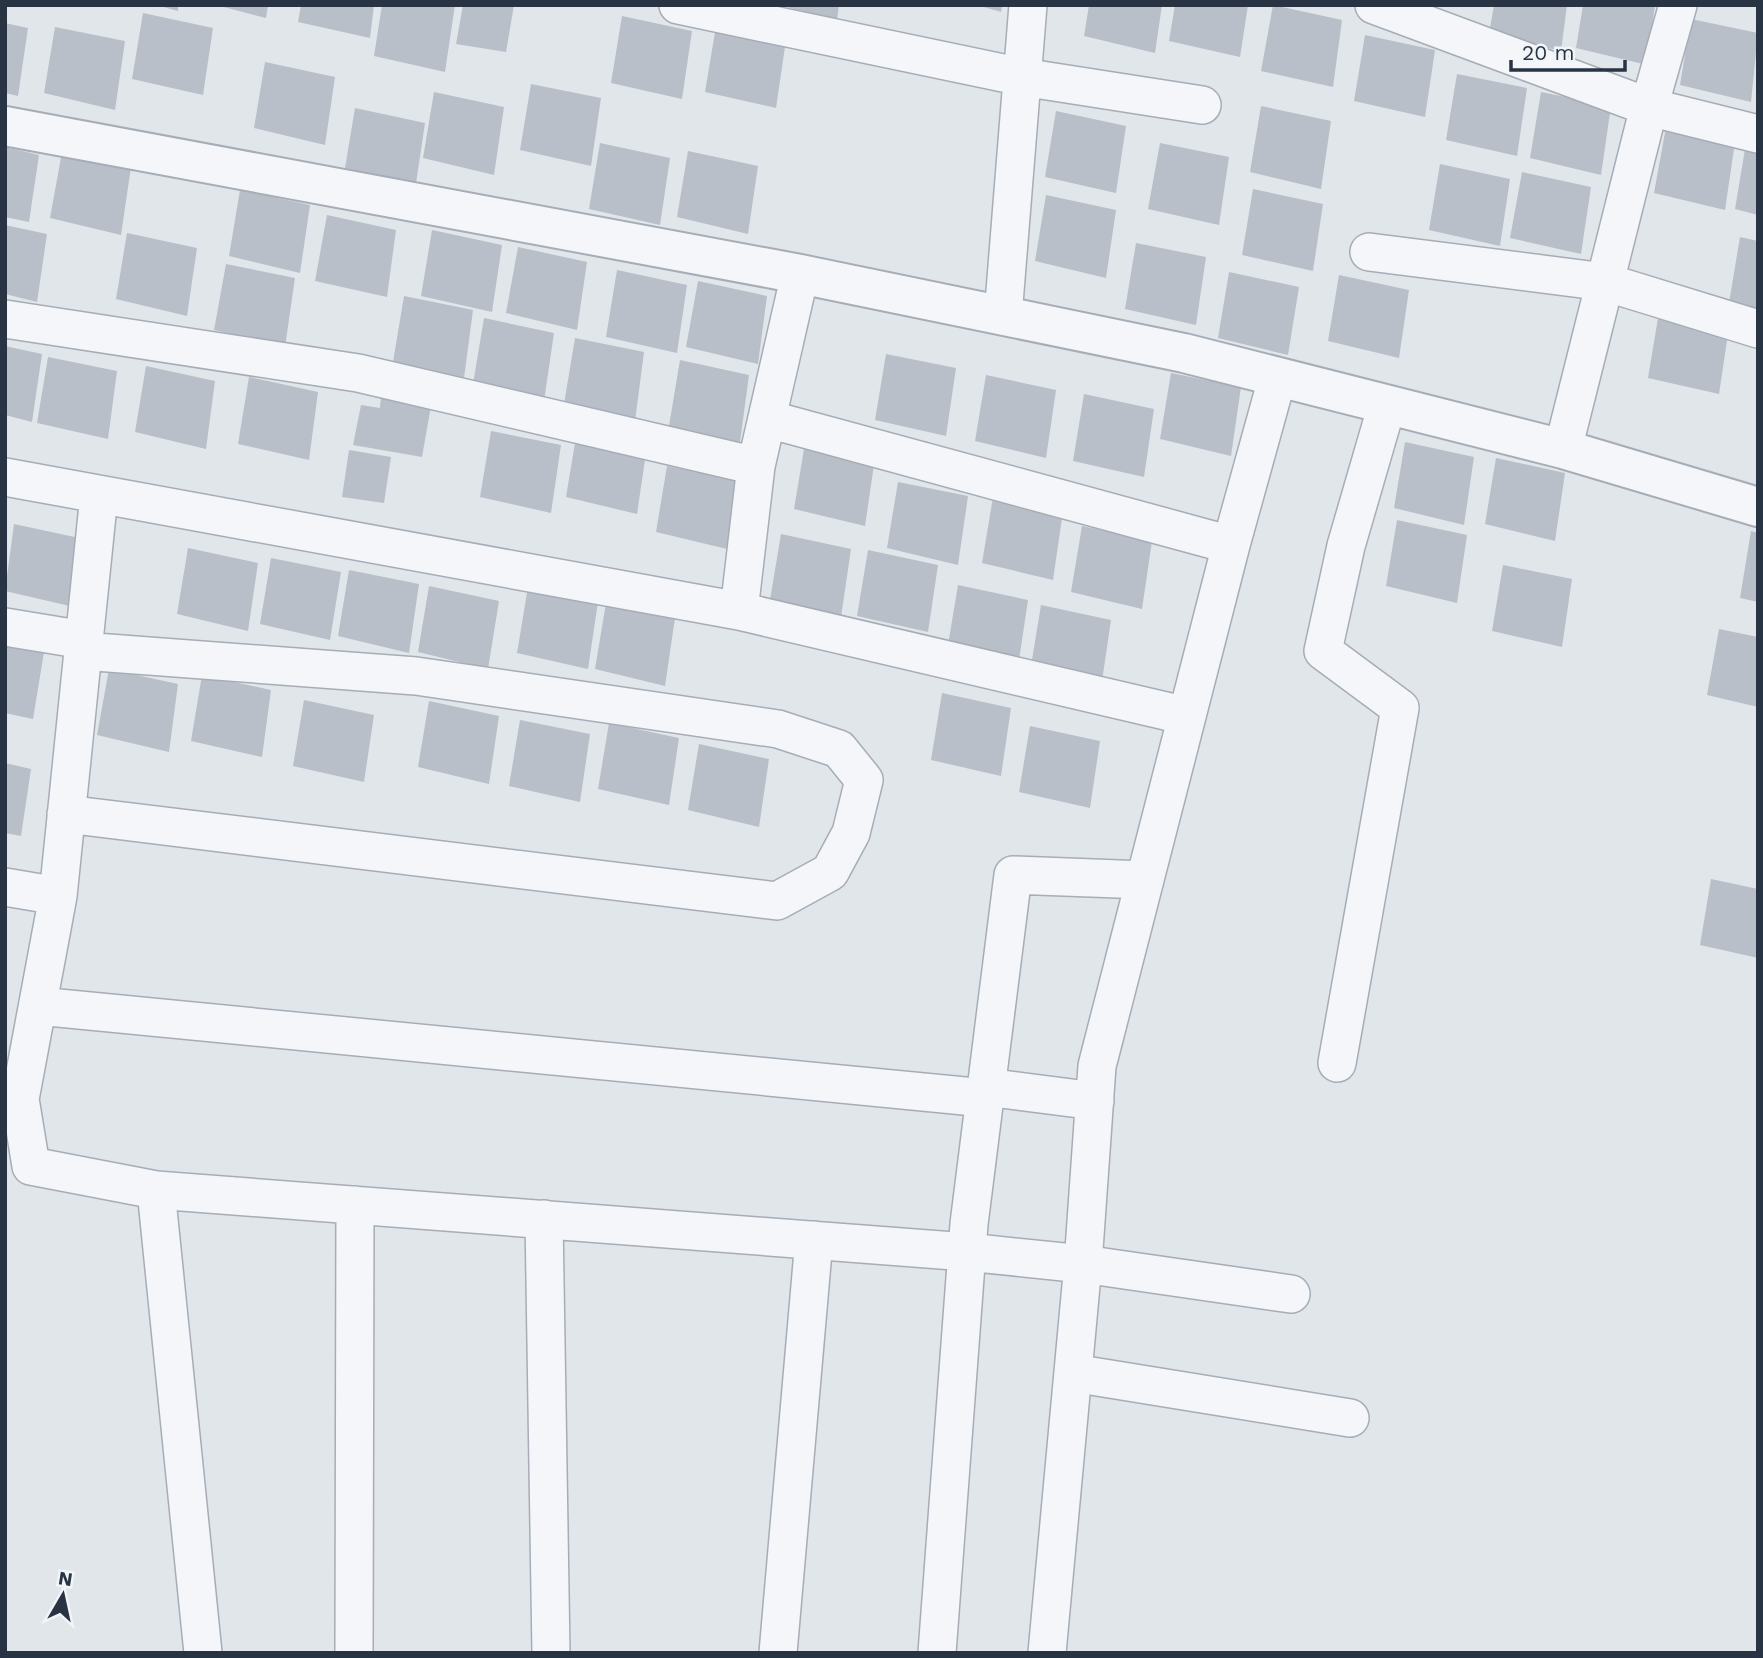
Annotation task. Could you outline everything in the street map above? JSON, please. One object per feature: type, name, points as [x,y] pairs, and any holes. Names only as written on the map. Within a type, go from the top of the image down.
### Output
[{"type":"street","points":[[1003,316],[1028,5]]},
{"type":"street","points":[[1374,5],[1648,107],[1758,134]]},
{"type":"street","points":[[1563,449],[1648,107],[1678,5]]},
{"type":"street","points":[[692,6],[1022,77],[1202,105]]},
{"type":"street","points":[[5,126],[800,274],[1184,353],[1277,379],[1563,449],[1758,507]]},
{"type":"street","points":[[1370,252],[1605,282],[1758,329]]},
{"type":"street","points":[[739,611],[756,466],[800,274]]},
{"type":"street","points":[[5,319],[358,373],[756,466]]},
{"type":"street","points":[[1047,1653],[1083,1264],[1097,1066],[1231,545],[1277,379]]},
{"type":"street","points":[[1337,1063],[1400,708],[1323,651],[1346,546],[1387,405]]},
{"type":"street","points":[[768,419],[1231,545]]},
{"type":"street","points":[[5,477],[739,611],[1187,716]]},
{"type":"street","points":[[99,495],[58,895],[38,1006],[10,1107],[31,1166],[156,1190],[967,1252],[1083,1264],[1290,1294]]},
{"type":"street","points":[[5,627],[83,646],[416,676],[778,729],[839,749],[864,780],[851,833],[830,872],[777,901],[66,814]]},
{"type":"street","points":[[937,1653],[967,1252],[1013,875],[1145,880]]},
{"type":"street","points":[[5,887],[58,895]]},
{"type":"street","points":[[38,1006],[1095,1101]]},
{"type":"street","points":[[156,1190],[203,1653]]},
{"type":"street","points":[[354,1653],[355,1205]]},
{"type":"street","points":[[544,1219],[551,1653]]},
{"type":"street","points":[[778,1653],[814,1240]]},
{"type":"street","points":[[1073,1373],[1350,1419]]},
{"type":"building","points":[[156,5],[178,5],[178,11]]},
{"type":"building","points":[[216,5],[268,5],[266,18]]},
{"type":"building","points":[[301,5],[374,5],[370,38],[298,22]]},
{"type":"building","points":[[382,5],[455,5],[445,72],[374,56]]},
{"type":"building","points":[[463,5],[514,5],[506,52],[456,44]]},
{"type":"building","points":[[779,5],[839,5],[837,20]]},
{"type":"building","points":[[977,5],[1002,5],[1001,12]]},
{"type":"building","points":[[1089,5],[1162,5],[1155,53],[1084,36]]},
{"type":"building","points":[[1175,5],[1248,5],[1240,57],[1169,41]]},
{"type":"building","points":[[1273,5],[1342,20],[1333,87],[1261,71]]},
{"type":"building","points":[[1494,5],[1567,5],[1561,51],[1489,34]]},
{"type":"building","points":[[1583,5],[1655,5],[1647,65],[1576,48]]},
{"type":"building","points":[[143,13],[213,28],[203,95],[132,79]]},
{"type":"building","points":[[622,16],[692,31],[682,99],[611,83]]},
{"type":"building","points":[[1691,19],[1758,33],[1751,102],[1680,85]]},
{"type":"building","points":[[5,23],[28,28],[18,96],[5,93]]},
{"type":"building","points":[[716,26],[786,40],[776,108],[705,92]]},
{"type":"building","points":[[55,27],[125,41],[115,110],[44,93]]},
{"type":"building","points":[[1365,35],[1435,50],[1425,117],[1354,101]]},
{"type":"building","points":[[265,62],[335,77],[325,145],[254,128]]},
{"type":"building","points":[[1457,74],[1527,88],[1517,156],[1446,140]]},
{"type":"building","points":[[531,84],[601,98],[591,166],[520,150]]},
{"type":"building","points":[[434,92],[504,107],[494,175],[423,158]]},
{"type":"building","points":[[1541,92],[1611,106],[1601,175],[1530,158]]},
{"type":"building","points":[[1261,106],[1331,121],[1321,189],[1250,172]]},
{"type":"building","points":[[355,108],[425,123],[415,190],[344,174]]},
{"type":"building","points":[[1056,111],[1126,126],[1116,193],[1045,177]]},
{"type":"building","points":[[1666,127],[1735,142],[1725,210],[1654,193]]},
{"type":"building","points":[[600,143],[670,158],[660,225],[589,209]]},
{"type":"building","points":[[1160,143],[1229,157],[1219,225],[1148,209]]},
{"type":"building","points":[[1746,143],[1758,146],[1758,215],[1735,209]]},
{"type":"building","points":[[5,147],[39,155],[29,222],[5,217]]},
{"type":"building","points":[[688,151],[758,166],[748,234],[677,217]]},
{"type":"building","points":[[62,152],[131,167],[121,235],[50,218]]},
{"type":"building","points":[[1440,164],[1510,179],[1500,246],[1429,230]]},
{"type":"building","points":[[1522,172],[1591,187],[1581,254],[1510,238]]},
{"type":"building","points":[[1253,189],[1323,204],[1313,271],[1242,255]]},
{"type":"building","points":[[240,190],[310,205],[300,273],[229,256]]},
{"type":"building","points":[[1046,195],[1116,210],[1106,278],[1035,261]]},
{"type":"building","points":[[327,215],[396,230],[387,297],[315,281]]},
{"type":"building","points":[[5,225],[47,234],[37,302],[5,294]]},
{"type":"building","points":[[432,230],[502,245],[492,312],[421,296]]},
{"type":"building","points":[[127,233],[197,248],[187,316],[116,299]]},
{"type":"building","points":[[1740,237],[1758,241],[1758,310],[1729,303]]},
{"type":"building","points":[[1136,243],[1206,257],[1196,325],[1125,309]]},
{"type":"building","points":[[518,247],[587,262],[577,330],[506,313]]},
{"type":"building","points":[[226,264],[295,278],[285,347],[214,330]]},
{"type":"building","points":[[617,270],[687,285],[677,353],[606,337]]},
{"type":"building","points":[[1229,272],[1299,287],[1288,355],[1218,338]]},
{"type":"building","points":[[1339,275],[1409,290],[1399,358],[1328,341]]},
{"type":"building","points":[[698,281],[767,296],[758,364],[686,347]]},
{"type":"building","points":[[404,296],[473,310],[464,378],[393,362]]},
{"type":"building","points":[[1659,312],[1729,327],[1719,394],[1648,378]]},
{"type":"building","points":[[484,318],[554,333],[544,401],[473,384]]},
{"type":"building","points":[[575,338],[644,352],[635,421],[564,404]]},
{"type":"building","points":[[5,346],[42,354],[32,422],[5,415]]},
{"type":"building","points":[[886,354],[956,368],[946,436],[875,420]]},
{"type":"building","points":[[48,357],[117,371],[108,439],[37,423]]},
{"type":"building","points":[[680,360],[749,375],[740,442],[669,426]]},
{"type":"building","points":[[146,366],[215,381],[206,449],[135,432]]},
{"type":"building","points":[[1171,373],[1241,387],[1231,456],[1160,439]]},
{"type":"building","points":[[986,375],[1056,390],[1046,458],[975,441]]},
{"type":"building","points":[[249,377],[318,392],[309,460],[238,444]]},
{"type":"building","points":[[1084,394],[1154,409],[1144,477],[1073,461]]},
{"type":"building","points":[[381,397],[431,406],[422,457],[353,445],[361,405],[380,408]]},
{"type":"building","points":[[491,431],[561,445],[551,513],[480,497]]},
{"type":"building","points":[[577,431],[647,446],[637,514],[566,497]]},
{"type":"building","points":[[1405,442],[1474,457],[1464,525],[1394,508]]},
{"type":"building","points":[[805,443],[875,458],[865,526],[794,509]]},
{"type":"building","points":[[349,450],[391,457],[384,503],[342,497]]},
{"type":"building","points":[[1496,458],[1565,473],[1555,541],[1485,524]]},
{"type":"building","points":[[667,466],[737,480],[727,549],[656,532]]},
{"type":"building","points":[[898,482],[968,496],[958,565],[887,548]]},
{"type":"building","points":[[993,497],[1063,511],[1053,580],[982,563]]},
{"type":"building","points":[[1397,520],[1467,535],[1457,603],[1386,586]]},
{"type":"building","points":[[14,524],[84,539],[74,607],[5,591]]},
{"type":"building","points":[[1082,526],[1152,541],[1142,609],[1071,592]]},
{"type":"building","points":[[1751,531],[1758,533],[1758,602],[1740,598]]},
{"type":"building","points":[[781,534],[851,549],[841,617],[770,600]]},
{"type":"building","points":[[188,548],[258,563],[248,631],[177,614]]},
{"type":"building","points":[[868,550],[938,565],[928,632],[857,616]]},
{"type":"building","points":[[271,558],[341,572],[330,640],[260,624]]},
{"type":"building","points":[[1503,565],[1572,579],[1562,647],[1492,631]]},
{"type":"building","points":[[349,570],[419,584],[409,653],[338,636]]},
{"type":"building","points":[[958,585],[1028,600],[1018,667],[947,651]]},
{"type":"building","points":[[429,586],[499,601],[488,669],[418,652]]},
{"type":"building","points":[[528,587],[598,602],[588,669],[517,653]]},
{"type":"building","points":[[606,603],[675,618],[665,686],[595,669]]},
{"type":"building","points":[[1041,605],[1111,620],[1101,688],[1030,672]]},
{"type":"building","points":[[1719,629],[1758,637],[1758,707],[1707,695]]},
{"type":"building","points":[[5,644],[44,652],[33,719],[5,713]]},
{"type":"building","points":[[109,669],[178,684],[169,752],[97,735]]},
{"type":"building","points":[[202,675],[271,690],[262,757],[191,741]]},
{"type":"building","points":[[942,693],[1011,708],[1001,776],[931,760]]},
{"type":"building","points":[[304,700],[374,715],[364,782],[293,766]]},
{"type":"building","points":[[429,701],[499,716],[489,784],[418,767]]},
{"type":"building","points":[[520,720],[590,734],[580,802],[509,786]]},
{"type":"building","points":[[609,723],[679,738],[669,805],[598,789]]},
{"type":"building","points":[[1030,726],[1100,741],[1090,808],[1019,792]]},
{"type":"building","points":[[699,744],[769,759],[759,827],[688,810]]},
{"type":"building","points":[[5,763],[31,769],[21,836],[5,833]]},
{"type":"building","points":[[1711,879],[1758,889],[1758,958],[1700,945]]}]
